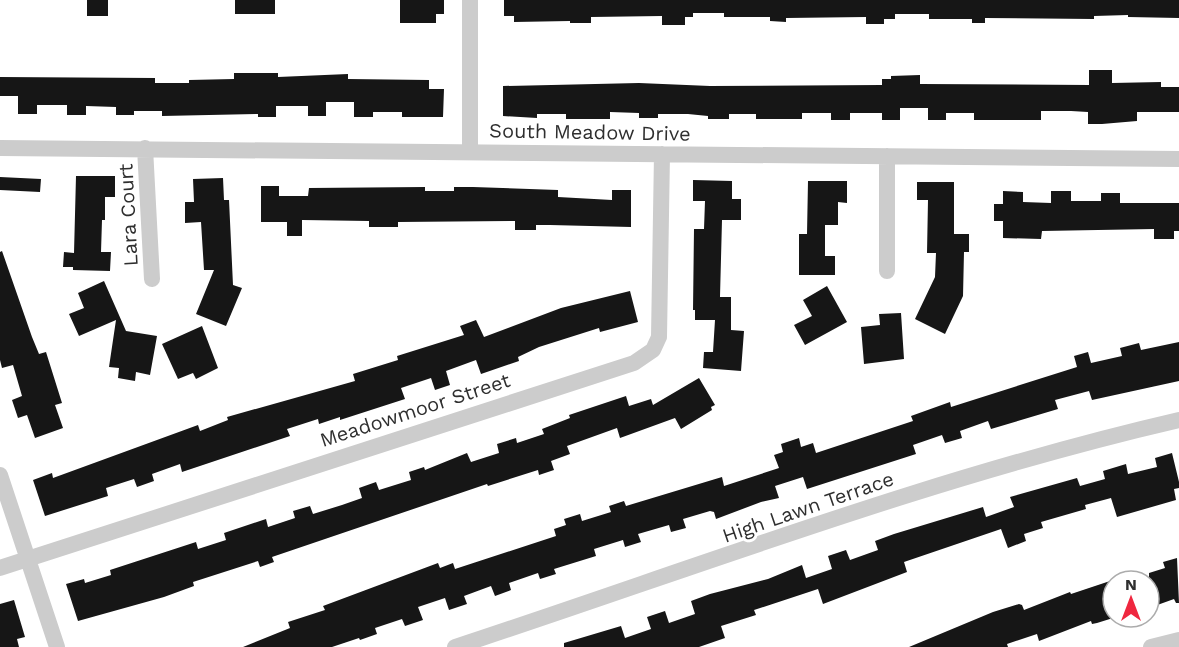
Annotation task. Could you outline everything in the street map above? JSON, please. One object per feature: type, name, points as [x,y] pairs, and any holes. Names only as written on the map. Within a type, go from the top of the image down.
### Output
[{"type":"street","points":[[470,151],[471,0]]},
{"type":"street","name":"South Meadow Drive","points":[[0,148],[1179,159]]},
{"type":"street","name":"Lara Court","points":[[145,148],[152,279]]},
{"type":"street","name":"Meadowmoor Street","points":[[0,568],[634,363],[652,350],[659,337],[662,154]]},
{"type":"street","points":[[887,156],[887,271]]},
{"type":"street","name":"High Lawn Terrace","points":[[454,647],[956,480],[1111,435],[1179,420]]},
{"type":"street","points":[[0,475],[57,647]]},
{"type":"street","points":[[1151,647],[1179,640]]},
{"type":"building","points":[[87,0],[108,0],[108,16],[87,16]]},
{"type":"building","points":[[235,0],[275,0],[275,14],[235,14]]},
{"type":"building","points":[[400,0],[444,0],[444,14],[436,14],[436,23],[400,23]]},
{"type":"building","points":[[504,0],[1179,0],[1179,18],[1128,17],[1128,15],[1094,16],[1094,19],[985,18],[985,23],[972,23],[972,19],[929,19],[929,14],[895,14],[895,19],[884,19],[884,24],[866,24],[866,17],[786,18],[786,22],[770,21],[770,17],[724,17],[724,13],[693,13],[693,17],[685,17],[685,25],[662,25],[662,16],[591,17],[591,23],[514,22],[514,16],[504,16]]},
{"type":"building","points":[[1089,70],[1112,70],[1112,83],[1161,82],[1161,87],[1179,87],[1179,112],[1137,112],[1137,121],[1102,124],[1088,124],[1088,112],[1071,111],[1041,111],[1041,120],[974,120],[974,113],[946,113],[946,120],[928,120],[928,108],[900,108],[900,120],[882,120],[882,113],[850,113],[850,120],[831,120],[831,113],[802,113],[802,119],[756,119],[756,114],[729,114],[729,119],[708,119],[708,116],[688,114],[658,114],[658,118],[639,118],[639,113],[610,112],[610,119],[566,119],[566,114],[537,114],[537,118],[503,116],[503,86],[639,83],[710,86],[882,85],[882,79],[891,79],[891,76],[920,75],[920,84],[1089,85]]},
{"type":"building","points":[[234,73],[278,73],[278,77],[348,74],[348,79],[429,80],[429,89],[444,89],[443,117],[402,117],[402,112],[373,112],[373,117],[354,117],[354,102],[326,102],[326,116],[308,116],[308,106],[276,106],[276,117],[258,117],[258,114],[162,116],[162,111],[134,111],[134,115],[116,115],[116,107],[86,106],[86,115],[67,115],[67,105],[37,105],[37,114],[18,114],[18,96],[0,96],[0,77],[155,78],[155,83],[189,83],[189,80],[234,79]]},
{"type":"building","points":[[76,176],[115,176],[115,197],[105,197],[105,220],[102,220],[101,252],[111,252],[110,271],[73,270],[73,267],[63,267],[64,252],[74,253]]},
{"type":"building","points":[[0,177],[41,179],[40,192],[0,190]]},
{"type":"building","points":[[223,178],[224,200],[229,200],[233,285],[242,288],[226,326],[196,314],[214,270],[204,270],[201,222],[185,223],[185,202],[194,202],[193,179]]},
{"type":"building","points":[[693,180],[732,181],[732,199],[741,199],[741,220],[722,220],[720,297],[731,297],[731,330],[744,331],[741,371],[703,368],[704,352],[713,352],[715,320],[695,320],[695,310],[693,310],[694,229],[704,229],[705,201],[693,201]]},
{"type":"building","points":[[808,181],[847,181],[847,203],[838,202],[838,225],[825,225],[825,256],[835,256],[835,275],[799,275],[799,234],[807,234]]},
{"type":"building","points":[[917,182],[954,182],[954,234],[969,234],[969,252],[964,252],[963,296],[945,334],[915,319],[935,277],[936,253],[927,253],[928,200],[917,200]]},
{"type":"building","points":[[261,186],[279,186],[279,196],[308,196],[309,188],[425,187],[425,191],[454,191],[454,187],[473,187],[558,190],[558,197],[612,200],[612,190],[631,190],[631,227],[536,225],[536,230],[515,230],[515,221],[398,222],[398,227],[369,227],[369,221],[302,220],[302,236],[287,236],[287,222],[261,222]]},
{"type":"building","points":[[1003,191],[1023,192],[1023,202],[1051,203],[1051,191],[1071,191],[1071,201],[1101,201],[1101,193],[1120,193],[1120,203],[1179,203],[1179,231],[1174,231],[1174,239],[1154,239],[1154,229],[1042,231],[1041,239],[1003,238],[1003,221],[994,221],[994,204],[1003,204]]},
{"type":"building","points":[[2,251],[39,354],[46,352],[62,403],[55,405],[63,428],[35,438],[27,415],[18,418],[12,400],[22,396],[13,365],[2,368],[0,360],[0,252]]},
{"type":"building","points":[[104,281],[126,331],[157,336],[150,375],[136,372],[135,381],[118,378],[119,368],[109,367],[116,320],[79,336],[69,314],[84,308],[78,293]]},
{"type":"building","points":[[827,286],[847,322],[805,345],[794,325],[812,316],[803,300]]},
{"type":"building","points":[[630,291],[638,322],[600,332],[599,328],[539,347],[518,357],[519,361],[481,374],[476,360],[446,371],[450,385],[435,390],[431,378],[401,388],[405,399],[340,420],[340,417],[319,424],[318,419],[287,429],[290,436],[182,472],[180,464],[152,474],[154,481],[137,487],[134,479],[106,488],[108,496],[45,516],[33,480],[52,473],[53,478],[198,425],[200,431],[228,420],[227,417],[355,381],[353,374],[398,360],[397,356],[464,335],[460,326],[476,320],[484,337],[561,308]]},
{"type":"building","points":[[901,313],[904,359],[864,364],[861,327],[880,325],[879,314]]},
{"type":"building","points":[[202,326],[218,368],[196,379],[193,373],[178,379],[162,344]]},
{"type":"building","points":[[1179,342],[1179,381],[1092,400],[1089,391],[1055,400],[1058,409],[991,429],[988,421],[960,431],[962,438],[945,443],[942,435],[913,445],[916,454],[807,489],[803,477],[775,486],[779,498],[761,502],[716,519],[714,512],[710,511],[683,519],[686,528],[671,532],[669,525],[638,534],[641,542],[625,547],[623,540],[594,549],[596,556],[554,569],[556,574],[540,579],[538,573],[509,583],[511,590],[495,596],[491,586],[464,596],[467,604],[449,610],[445,598],[418,607],[423,620],[405,626],[402,619],[375,628],[377,634],[360,640],[359,638],[332,647],[243,647],[290,628],[288,622],[325,610],[323,606],[438,563],[440,568],[453,563],[455,569],[556,536],[554,529],[566,525],[564,519],[580,514],[582,521],[611,512],[609,506],[624,501],[626,506],[722,477],[724,486],[779,468],[774,455],[783,452],[781,444],[799,438],[801,447],[813,443],[816,453],[913,421],[911,416],[950,402],[951,407],[1077,367],[1074,356],[1088,352],[1091,363],[1122,356],[1120,348],[1139,343],[1141,350]]},
{"type":"building","points":[[699,378],[715,405],[711,407],[712,410],[681,429],[675,418],[620,438],[617,428],[567,446],[570,454],[551,461],[554,470],[539,475],[538,470],[488,486],[487,484],[272,557],[274,562],[260,567],[258,561],[193,582],[194,586],[164,597],[78,621],[66,584],[84,579],[85,583],[111,575],[110,570],[196,542],[198,549],[226,540],[224,533],[266,519],[268,527],[295,518],[293,511],[310,506],[313,514],[342,505],[362,498],[359,488],[376,482],[379,490],[411,480],[409,472],[424,467],[425,470],[467,453],[471,462],[499,453],[497,444],[516,438],[517,443],[544,434],[542,429],[570,418],[569,415],[626,396],[629,406],[651,399],[653,405]]},
{"type":"building","points":[[1172,453],[1179,482],[1179,488],[1174,489],[1176,500],[1117,517],[1111,498],[1085,505],[1086,509],[1041,522],[1043,528],[1024,534],[1026,541],[1008,548],[1001,529],[904,562],[907,572],[823,604],[818,589],[754,610],[756,615],[721,626],[725,638],[699,647],[564,647],[564,643],[621,626],[625,638],[651,629],[647,617],[665,611],[669,623],[695,614],[691,601],[710,594],[768,579],[802,565],[806,578],[832,569],[828,556],[846,550],[850,560],[878,550],[875,541],[894,534],[983,507],[986,517],[1014,507],[1010,497],[1077,478],[1080,486],[1105,479],[1103,471],[1126,464],[1128,474],[1157,467],[1155,458]]},
{"type":"building","points":[[1177,558],[1179,603],[1176,603],[1174,599],[1161,604],[1161,569],[1165,568],[1163,562]]},
{"type":"building","points":[[1101,584],[1101,621],[1092,624],[1091,621],[1039,641],[1037,634],[1007,644],[1008,647],[909,647],[993,612],[1019,604],[1024,610],[1070,592],[1071,594]]},
{"type":"building","points":[[14,600],[25,637],[17,639],[19,647],[0,647],[0,604]]}]
